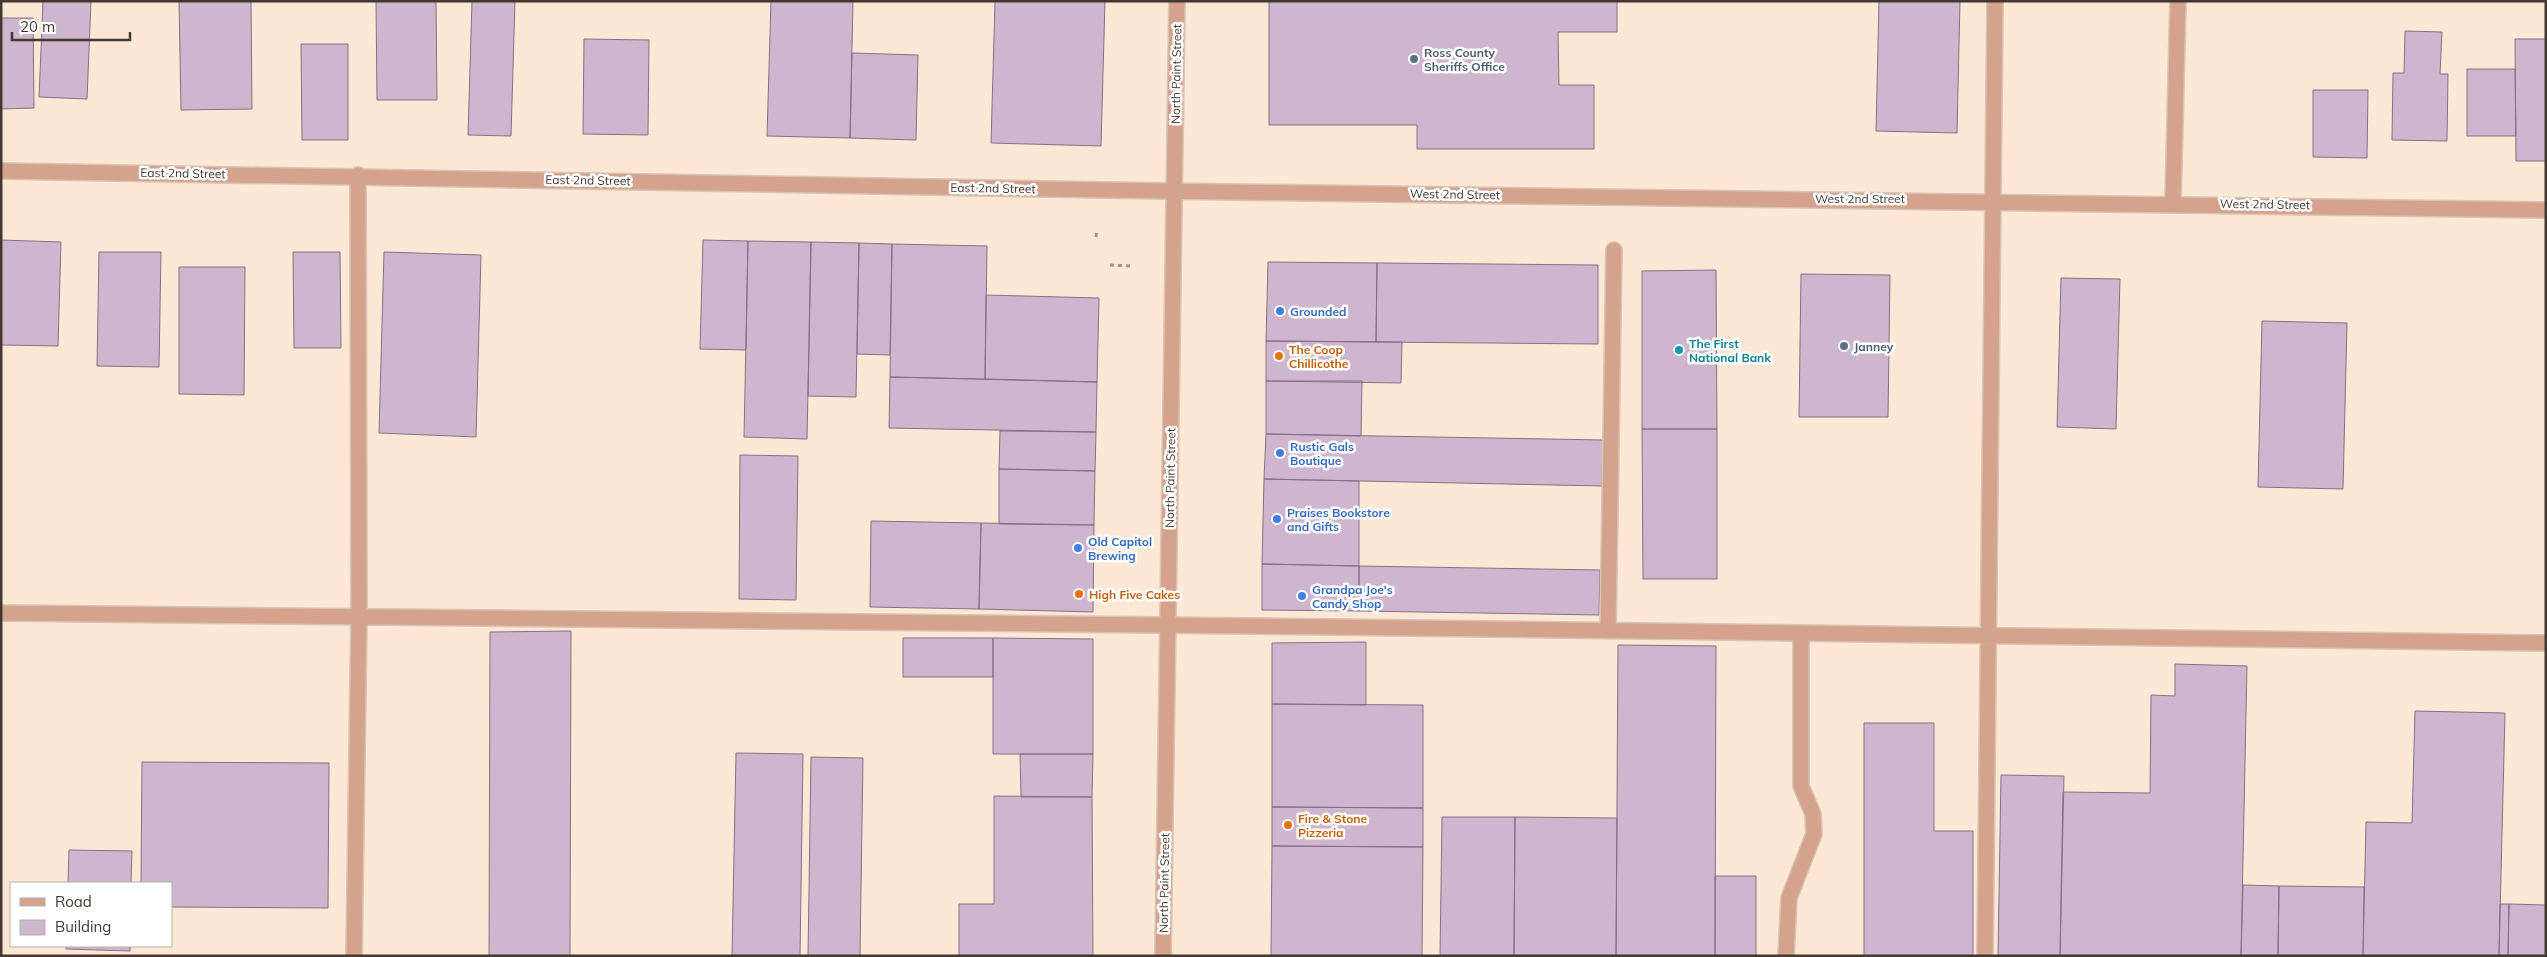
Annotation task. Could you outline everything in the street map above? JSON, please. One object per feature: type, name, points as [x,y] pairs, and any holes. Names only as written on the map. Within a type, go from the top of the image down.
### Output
[{"type":"street","name":"North Paint Street","points":[[1163,956],[1177,1]]},
{"type":"street","points":[[1985,956],[1994,256],[1992,199],[1995,1]]},
{"type":"street","points":[[2173,202],[2178,1]]},
{"type":"street","name":"East 2nd Street","points":[[1,171],[358,175],[1174,191]]},
{"type":"street","points":[[354,956],[359,616],[358,175]]},
{"type":"street","name":"West 2nd Street","points":[[1174,191],[1992,199],[2546,210]]},
{"type":"street","points":[[1608,631],[1614,250]]},
{"type":"street","points":[[1,613],[1168,623],[1988,637],[2546,643]]},
{"type":"street","points":[[1786,956],[1789,898],[1814,834],[1813,814],[1801,786],[1801,634]]},
{"type":"path","points":[[1096,230],[1096,237]]},
{"type":"path","points":[[1110,265],[1132,266]]},
{"type":"building","points":[[43,1],[91,1],[87,99],[39,97]]},
{"type":"building","points":[[179,1],[251,1],[252,109],[181,110]]},
{"type":"building","points":[[376,1],[436,1],[437,100],[377,100]]},
{"type":"building","points":[[472,1],[515,1],[511,136],[468,135]]},
{"type":"building","points":[[771,1],[853,1],[850,138],[767,136]]},
{"type":"building","points":[[995,1],[1105,1],[1101,146],[991,143]]},
{"type":"building","name":"Ross County Sheriffs Office","points":[[1269,1],[1617,1],[1617,32],[1558,32],[1559,85],[1594,85],[1594,149],[1417,149],[1417,125],[1269,125]]},
{"type":"building","points":[[1879,1],[1960,1],[1957,133],[1876,131]]},
{"type":"building","points":[[1,18],[33,18],[34,108],[1,109]]},
{"type":"building","points":[[2405,31],[2442,32],[2440,74],[2448,74],[2447,141],[2392,140],[2393,73],[2404,73]]},
{"type":"building","points":[[584,39],[649,40],[648,135],[583,134]]},
{"type":"building","points":[[2515,39],[2546,39],[2546,161],[2516,161]]},
{"type":"building","points":[[301,44],[348,44],[348,140],[302,140]]},
{"type":"building","points":[[852,53],[918,55],[916,140],[850,138]]},
{"type":"building","points":[[2467,69],[2515,69],[2516,136],[2467,136]]},
{"type":"building","points":[[2313,90],[2368,90],[2367,158],[2313,157]]},
{"type":"building","points":[[1,240],[61,242],[58,346],[1,345]]},
{"type":"building","points":[[703,240],[748,241],[746,350],[700,349]]},
{"type":"building","points":[[748,241],[811,242],[807,439],[744,437]]},
{"type":"building","points":[[811,242],[859,243],[856,397],[808,396]]},
{"type":"building","points":[[859,243],[892,244],[890,355],[857,354]]},
{"type":"building","points":[[892,244],[987,246],[985,379],[890,377]]},
{"type":"building","points":[[99,252],[161,252],[159,367],[97,366]]},
{"type":"building","points":[[293,252],[340,252],[341,348],[294,348]]},
{"type":"building","points":[[384,252],[481,255],[476,437],[379,433]]},
{"type":"building","points":[[1268,262],[1377,263],[1376,342],[1266,341]]},
{"type":"building","points":[[1377,263],[1598,265],[1598,344],[1376,342]]},
{"type":"building","points":[[179,267],[245,267],[244,395],[179,394]]},
{"type":"building","name":"The First National Bank","points":[[1716,270],[1717,429],[1642,429],[1642,271]]},
{"type":"building","name":"Janney","points":[[1801,274],[1890,275],[1888,417],[1799,417]]},
{"type":"building","points":[[2061,278],[2120,279],[2116,429],[2057,427]]},
{"type":"building","points":[[986,295],[1099,298],[1097,382],[985,379]]},
{"type":"building","points":[[2262,321],[2347,323],[2343,489],[2258,487]]},
{"type":"building","points":[[1266,341],[1402,342],[1401,383],[1266,381]]},
{"type":"building","points":[[890,377],[1097,382],[1096,432],[889,428]]},
{"type":"building","points":[[1266,381],[1362,381],[1361,436],[1266,434]]},
{"type":"building","points":[[1642,429],[1717,429],[1717,579],[1643,579]]},
{"type":"building","points":[[1000,431],[1096,432],[1095,471],[999,469]]},
{"type":"building","points":[[1266,434],[1603,440],[1602,486],[1264,479]]},
{"type":"building","points":[[740,455],[798,456],[796,600],[739,599]]},
{"type":"building","points":[[999,469],[1095,471],[1094,525],[999,524]]},
{"type":"building","points":[[1264,479],[1359,481],[1359,566],[1262,564]]},
{"type":"building","points":[[871,521],[981,523],[979,609],[870,607]]},
{"type":"building","points":[[981,523],[1094,525],[1093,612],[979,609]]},
{"type":"building","points":[[1262,564],[1359,566],[1359,611],[1262,610]]},
{"type":"building","points":[[1359,566],[1600,570],[1599,615],[1359,611]]},
{"type":"building","points":[[571,631],[570,956],[489,956],[490,632]]},
{"type":"building","points":[[903,638],[993,638],[993,677],[903,677]]},
{"type":"building","points":[[993,638],[1093,639],[1093,754],[993,754]]},
{"type":"building","points":[[1366,642],[1366,705],[1272,704],[1272,643]]},
{"type":"building","points":[[1618,645],[1716,646],[1715,956],[1616,956]]},
{"type":"building","points":[[2175,664],[2247,666],[2241,956],[2060,956],[2063,792],[2150,793],[2151,695],[2175,696]]},
{"type":"building","points":[[1272,704],[1423,705],[1423,808],[1272,807]]},
{"type":"building","points":[[2415,711],[2505,713],[2499,956],[2363,956],[2366,822],[2412,823]]},
{"type":"building","points":[[1864,723],[1934,723],[1934,831],[1973,831],[1973,956],[1864,956]]},
{"type":"building","points":[[736,753],[803,754],[800,956],[732,956]]},
{"type":"building","points":[[1020,754],[1093,754],[1092,797],[1021,797]]},
{"type":"building","points":[[811,757],[863,758],[860,956],[808,956]]},
{"type":"building","points":[[142,762],[329,763],[328,908],[172,907],[172,882],[141,882]]},
{"type":"building","points":[[2001,775],[2064,776],[2060,956],[1998,956]]},
{"type":"building","points":[[994,796],[1092,797],[1093,956],[959,956],[959,904],[994,904]]},
{"type":"building","points":[[1272,807],[1423,808],[1423,847],[1272,846]]},
{"type":"building","points":[[1442,817],[1515,817],[1514,956],[1440,956]]},
{"type":"building","points":[[1515,817],[1617,818],[1616,956],[1514,956]]},
{"type":"building","points":[[1272,846],[1423,847],[1422,956],[1271,956]]},
{"type":"building","points":[[69,850],[132,851],[131,882],[68,882]]},
{"type":"building","points":[[1715,876],[1756,876],[1756,956],[1715,956]]},
{"type":"building","points":[[2243,885],[2279,886],[2278,956],[2241,956]]},
{"type":"building","points":[[2279,886],[2364,887],[2363,956],[2278,956]]},
{"type":"building","points":[[2500,904],[2509,904],[2508,956],[2499,956]]},
{"type":"building","points":[[2509,904],[2546,905],[2546,956],[2508,956]]},
{"type":"building","points":[[66,947],[130,947],[130,951],[66,949]]},
{"type":"place","name":"Ross County Sheriffs Office","points":[[1414,59]]},
{"type":"place","name":"Grounded","points":[[1280,311]]},
{"type":"place","name":"Janney","points":[[1844,346]]},
{"type":"place","name":"The First National Bank","points":[[1679,350]]},
{"type":"place","name":"The Coop Chillicothe","points":[[1279,356]]},
{"type":"place","name":"Rustic Gals Boutique","points":[[1280,453]]},
{"type":"place","name":"Praises Bookstore and Gifts","points":[[1277,519]]},
{"type":"place","name":"Old Capitol Brewing","points":[[1078,548]]},
{"type":"place","name":"High Five Cakes","points":[[1079,594]]},
{"type":"place","name":"Grandpa Joe's Candy Shop","points":[[1302,596]]},
{"type":"place","name":"Fire & Stone Pizzeria","points":[[1288,825]]}]
